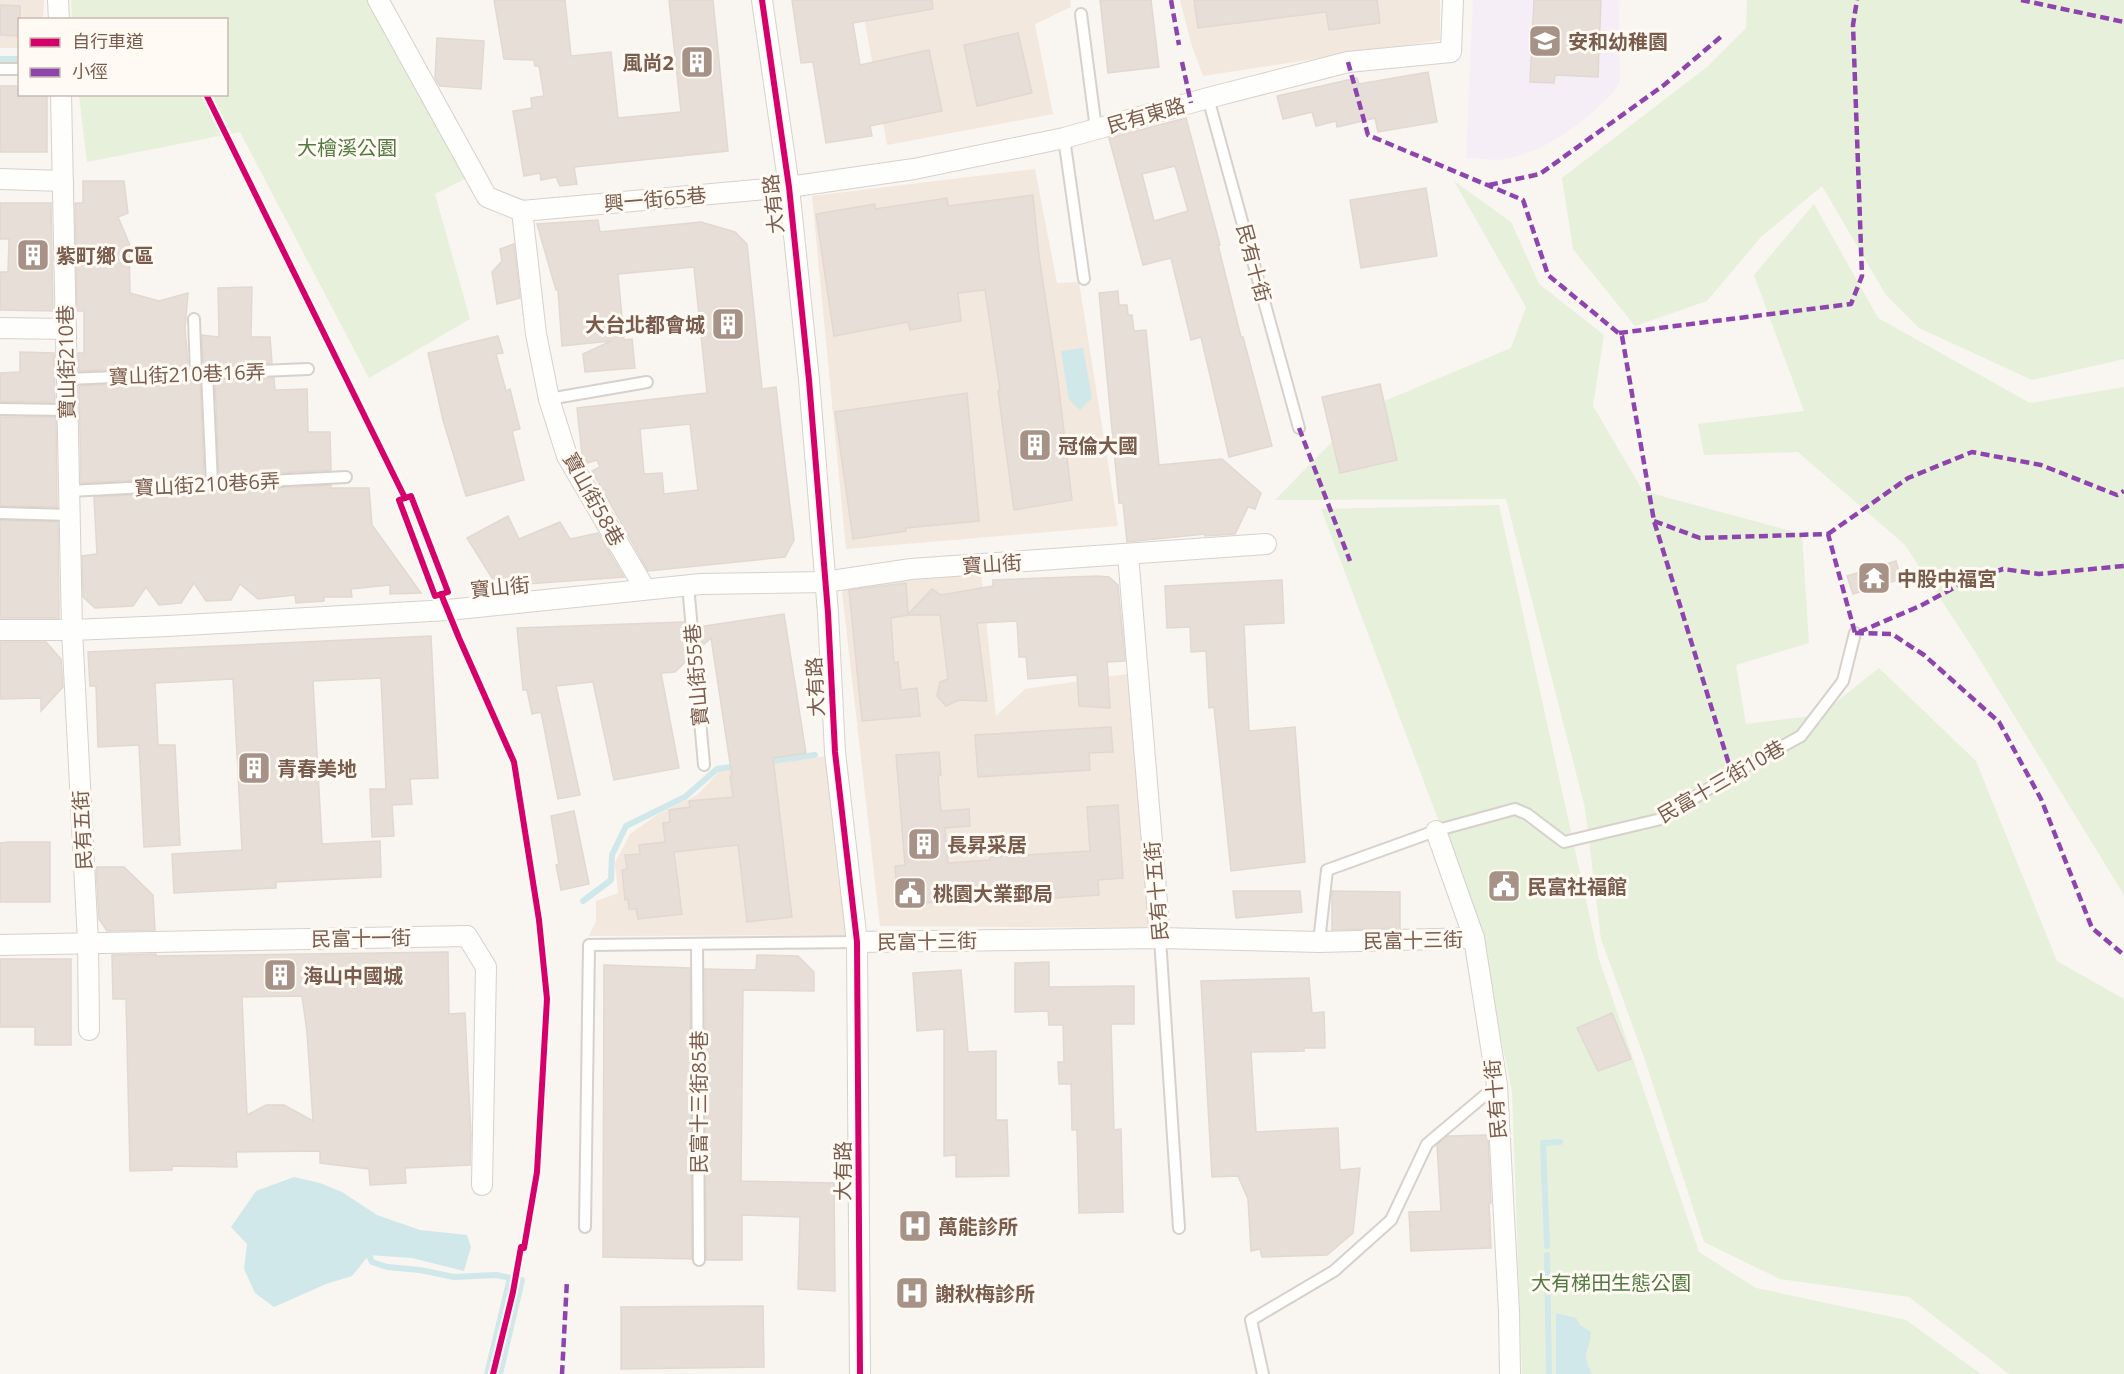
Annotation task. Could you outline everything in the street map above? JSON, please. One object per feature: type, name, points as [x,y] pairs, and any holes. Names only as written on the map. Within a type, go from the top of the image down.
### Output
[{"type":"street","points":[[58,0],[59,18]]},
{"type":"street","name":"興一街65巷","points":[[378,0],[487,197],[522,211],[789,187]]},
{"type":"street","name":"大有路","points":[[762,0],[789,187],[809,380],[825,582],[835,752],[857,942],[860,1374]]},
{"type":"street","name":"民有東路","points":[[789,187],[914,169],[1064,138],[1208,98],[1348,63],[1451,52],[1453,0]]},
{"type":"street","name":"寶山街210巷","points":[[61,96],[72,630]]},
{"type":"street","points":[[0,179],[63,181]]},
{"type":"street","name":"寶山街58巷","points":[[522,211],[536,334],[549,399],[567,456],[645,589]]},
{"type":"street","points":[[0,328],[66,329]]},
{"type":"street","name":"寶山街","points":[[0,630],[72,630],[448,610],[688,585],[825,582],[911,569],[1266,544]]},
{"type":"street","name":"民有十五街","points":[[1128,555],[1160,938]]},
{"type":"street","name":"民有五街","points":[[72,630],[88,942],[89,1030]]},
{"type":"street","name":"民有十街","points":[[1436,831],[1474,938],[1497,1085],[1509,1311],[1510,1374]]},
{"type":"street","name":"民富十一街","points":[[0,945],[467,936],[486,967],[482,1185]]},
{"type":"street","name":"民富十三街","points":[[857,942],[1160,938],[1319,942],[1474,938]]},
{"type":"lane","points":[[1081,14],[1096,129]]},
{"type":"lane","points":[[0,69],[18,69]]},
{"type":"lane","name":"民有十街","points":[[1208,98],[1299,428]]},
{"type":"lane","points":[[1064,138],[1084,279]]},
{"type":"lane","points":[[194,319],[212,483]]},
{"type":"lane","name":"寶山街210巷16弄","points":[[67,379],[308,369]]},
{"type":"lane","points":[[549,399],[647,382]]},
{"type":"lane","points":[[0,409],[68,410]]},
{"type":"lane","name":"寶山街210巷6弄","points":[[69,491],[346,477]]},
{"type":"lane","points":[[0,513],[70,515]]},
{"type":"lane","name":"寶山街55巷","points":[[688,585],[704,765]]},
{"type":"lane","name":"民富十三街10巷","points":[[1319,942],[1327,870],[1436,831],[1515,809],[1527,814],[1564,842],[1661,819],[1732,774],[1801,736],[1843,681],[1855,633]]},
{"type":"lane","name":"民有十五街","points":[[1160,938],[1179,1228]]},
{"type":"lane","name":"民富十三街","points":[[585,1227],[589,945],[857,942]]},
{"type":"lane","name":"民富十三街85巷","points":[[697,944],[699,1260]]},
{"type":"lane","points":[[1263,1374],[1251,1320],[1334,1271],[1391,1220],[1426,1144],[1497,1085]]},
{"type":"shaded area","points":[[0,0],[44,0],[43,18],[18,18],[18,48],[0,48]]},
{"type":"shaded area","points":[[861,0],[1070,0],[1071,7],[1035,24],[1053,114],[887,145]]},
{"type":"shaded area","points":[[1180,0],[1440,0],[1440,40],[1203,76],[1191,43]]},
{"type":"shaded area","name":"安和幼稚園","points":[[1473,0],[1619,0],[1620,82],[1613,93],[1589,116],[1540,148],[1498,160],[1466,158]]},
{"type":"shaded area","name":"冠倫大國","points":[[1035,169],[1057,283],[1079,282],[1118,526],[846,549],[812,196]]},
{"type":"shaded area","name":"長昇采居","points":[[981,572],[996,716],[1025,689],[1127,674],[1150,928],[880,926],[841,583]]},
{"type":"shaded area","points":[[828,756],[848,935],[589,936],[596,921],[596,901],[618,893],[615,863],[630,834],[657,815],[697,795],[720,771]]},
{"type":"green space","name":"大檜溪公園","points":[[71,0],[369,0],[465,179],[435,194],[470,319],[369,378],[240,132],[87,162],[79,96],[228,96],[228,18],[72,18]]},
{"type":"green space","points":[[1747,0],[2124,0],[2124,359],[2032,380],[1919,328],[1886,295],[1822,186],[1761,237],[1707,301],[1635,326],[1573,249],[1562,178],[1707,67],[1746,28]]},
{"type":"green space","points":[[1454,181],[1511,222],[1539,284],[1604,335],[1593,406],[1643,491],[1802,534],[1809,643],[1736,665],[1746,724],[1820,715],[1879,668],[1976,761],[2057,961],[2124,999],[2124,1374],[2009,1374],[1909,1297],[1780,1279],[1704,1242],[1644,1057],[1601,939],[1585,808],[1506,499],[1275,500],[1363,410],[1511,348],[1526,307]]},
{"type":"green space","points":[[1814,204],[1878,318],[2030,403],[2124,387],[2124,895],[1974,650],[1905,545],[1798,452],[1704,455],[1698,424],[1804,411],[1754,275]]},
{"type":"green space","name":"大有梯田生態公園","points":[[1499,505],[1599,959],[1699,1252],[1756,1288],[1906,1320],[1981,1374],[1522,1374],[1512,1092],[1478,925],[1321,509]]},
{"type":"water","points":[[1083,348],[1092,398],[1080,410],[1069,400],[1061,351]]},
{"type":"water","points":[[294,1177],[320,1183],[342,1192],[377,1215],[420,1230],[467,1235],[471,1247],[464,1271],[412,1258],[369,1255],[352,1276],[326,1284],[274,1307],[255,1293],[244,1269],[247,1244],[231,1227],[256,1191]]},
{"type":"water","points":[[1556,1313],[1576,1318],[1580,1325],[1591,1332],[1586,1356],[1592,1374],[1556,1374]]},
{"type":"building","points":[[494,0],[565,0],[571,56],[611,52],[618,118],[681,112],[669,0],[713,0],[728,151],[574,167],[577,184],[560,186],[556,177],[541,180],[540,173],[524,176],[513,111],[532,108],[531,98],[544,96],[539,66],[535,66],[534,60],[504,59]]},
{"type":"building","points":[[792,0],[932,0],[933,9],[853,23],[860,65],[929,50],[942,111],[870,126],[872,136],[826,143],[813,62],[801,63]]},
{"type":"building","points":[[1100,0],[1151,0],[1159,67],[1108,73]]},
{"type":"building","points":[[1194,0],[1377,0],[1380,23],[1329,30],[1326,12],[1198,28]]},
{"type":"building","points":[[1534,0],[1601,0],[1598,77],[1555,75],[1554,83],[1530,82]]},
{"type":"building","points":[[0,5],[20,6],[18,36],[0,35]]},
{"type":"building","points":[[1018,33],[1032,93],[977,106],[964,45]]},
{"type":"building","points":[[437,38],[484,41],[481,89],[440,86],[435,78]]},
{"type":"building","points":[[1428,72],[1437,122],[1378,132],[1375,118],[1337,127],[1336,121],[1316,126],[1312,112],[1283,119],[1277,96],[1357,78],[1359,84]]},
{"type":"building","points":[[0,86],[18,86],[18,96],[47,96],[47,152],[0,152]]},
{"type":"building","points":[[1186,118],[1220,245],[1218,245],[1241,337],[1243,337],[1272,446],[1229,457],[1201,337],[1191,340],[1171,258],[1143,265],[1109,138]],"holes":[[[1175,166],[1188,211],[1154,221],[1142,174]]]},
{"type":"building","points":[[83,181],[124,181],[128,213],[118,217],[129,243],[130,293],[159,301],[188,293],[185,328],[188,366],[79,371],[78,353],[84,353],[84,311],[77,311],[75,203],[83,203]]},
{"type":"building","points":[[1426,188],[1437,256],[1361,268],[1350,200]]},
{"type":"building","points":[[1033,195],[1072,500],[1014,510],[998,391],[1000,390],[985,290],[958,293],[961,321],[910,330],[908,322],[834,336],[816,214],[875,204],[875,209],[947,198],[948,206]]},
{"type":"building","name":"紫町鄉 C區","points":[[0,203],[51,203],[53,311],[0,310],[0,272],[8,272],[9,239],[0,239]]},
{"type":"building","points":[[598,220],[600,232],[701,222],[735,232],[747,244],[762,389],[776,387],[794,540],[785,557],[648,571],[592,471],[600,467],[597,460],[587,463],[582,454],[577,408],[707,393],[694,267],[618,274],[624,340],[632,339],[635,368],[585,372],[583,354],[611,341],[562,346],[558,290],[556,290],[537,224]],"holes":[[[690,424],[698,490],[664,494],[662,473],[644,474],[640,429]]]},
{"type":"building","points":[[514,244],[520,298],[497,304],[492,272],[502,261],[500,249]]},
{"type":"building","points":[[252,287],[251,337],[270,337],[272,363],[203,366],[202,335],[219,337],[218,288]]},
{"type":"building","points":[[1118,291],[1119,305],[1127,305],[1128,315],[1132,315],[1134,331],[1146,330],[1159,465],[1222,459],[1261,493],[1255,509],[1248,507],[1235,534],[1205,536],[1205,534],[1127,542],[1123,503],[1119,503],[1099,293]]},
{"type":"building","points":[[498,336],[503,353],[496,354],[506,391],[510,389],[520,429],[512,431],[524,480],[466,496],[443,420],[428,353]]},
{"type":"building","points":[[20,352],[54,353],[55,402],[0,402],[0,373],[20,372]]},
{"type":"building","points":[[274,378],[275,390],[307,389],[308,432],[330,432],[331,470],[219,476],[215,380]]},
{"type":"building","points":[[200,381],[204,477],[81,483],[79,386]]},
{"type":"building","points":[[1380,384],[1397,460],[1340,473],[1322,397]]},
{"type":"building","points":[[967,393],[979,521],[906,528],[906,531],[853,539],[835,412]]},
{"type":"building","points":[[0,417],[56,417],[57,507],[0,506]]},
{"type":"building","points":[[331,485],[331,488],[369,488],[372,525],[421,593],[390,594],[390,585],[351,589],[352,597],[324,597],[324,601],[296,603],[295,595],[258,599],[240,584],[231,600],[206,601],[194,583],[181,603],[159,605],[146,587],[133,606],[95,608],[83,597],[82,556],[97,554],[94,497]]},
{"type":"building","points":[[508,516],[519,539],[560,522],[570,539],[598,533],[624,577],[497,586],[467,538]]},
{"type":"building","points":[[0,520],[58,522],[59,618],[0,618]]},
{"type":"building","name":"中股中福宮","points":[[1896,561],[1901,579],[1853,594],[1847,576]]},
{"type":"building","points":[[1109,577],[1118,585],[1125,661],[1107,662],[1110,708],[1079,706],[1077,675],[1028,679],[1026,657],[1019,657],[1017,621],[977,623],[987,701],[959,700],[946,706],[937,696],[940,682],[948,679],[940,615],[909,615],[891,618],[894,663],[898,662],[901,690],[917,688],[920,716],[862,721],[849,590],[906,583],[908,614],[932,589],[941,595],[993,586],[993,580]]},
{"type":"building","points":[[1282,580],[1284,623],[1244,625],[1249,731],[1295,727],[1305,862],[1231,871],[1214,707],[1209,708],[1206,651],[1191,652],[1190,627],[1167,628],[1165,586]]},
{"type":"building","points":[[784,614],[806,753],[773,758],[792,917],[747,922],[738,845],[674,852],[682,914],[638,919],[636,909],[629,909],[628,899],[625,900],[622,870],[627,869],[625,855],[640,854],[639,845],[665,842],[663,823],[670,822],[669,810],[690,807],[689,801],[733,797],[730,776],[732,776],[711,638],[701,647],[699,627]]},
{"type":"building","points":[[683,622],[687,660],[675,672],[661,673],[679,768],[614,780],[593,682],[556,686],[580,795],[558,799],[541,712],[532,714],[527,690],[523,690],[517,628]]},
{"type":"building","points":[[431,636],[438,778],[410,779],[412,804],[392,805],[394,836],[372,837],[370,789],[386,789],[381,678],[313,681],[322,844],[380,841],[381,877],[276,882],[276,888],[174,893],[172,854],[242,850],[233,679],[155,683],[158,745],[175,745],[180,845],[144,847],[139,745],[98,747],[96,686],[90,686],[88,652]]},
{"type":"building","points":[[0,642],[46,642],[61,659],[63,687],[41,711],[41,698],[0,699]]},
{"type":"building","name":"長昇采居","points":[[1111,727],[1113,752],[1089,753],[1090,770],[978,777],[975,735]]},
{"type":"building","points":[[939,752],[941,775],[938,776],[941,811],[969,809],[970,826],[945,828],[948,863],[990,860],[990,857],[1090,851],[1087,807],[1118,805],[1123,878],[1098,880],[1099,895],[993,902],[992,898],[898,905],[895,866],[905,865],[896,755]]},
{"type":"building","points":[[574,811],[589,884],[561,890],[551,816]]},
{"type":"building","points":[[50,842],[50,902],[0,902],[0,843]]},
{"type":"building","points":[[96,867],[124,867],[153,895],[155,930],[107,931],[99,919]]},
{"type":"building","points":[[1233,891],[1300,891],[1302,912],[1236,918]]},
{"type":"building","points":[[1332,891],[1400,892],[1400,928],[1332,930]]},
{"type":"building","points":[[448,952],[449,1014],[465,1013],[471,1135],[470,1165],[405,1168],[406,1183],[370,1185],[369,1169],[320,1163],[320,1151],[236,1152],[237,1167],[172,1166],[172,1170],[130,1171],[126,999],[113,999],[112,955],[156,954],[156,956]],"holes":[[[302,996],[307,1032],[313,1121],[284,1105],[266,1105],[247,1115],[242,997]]]},
{"type":"building","points":[[757,955],[798,956],[814,972],[814,991],[743,990],[741,1181],[834,1183],[835,1291],[798,1289],[800,1217],[742,1215],[742,1260],[706,1260],[705,969],[756,970]]},
{"type":"building","points":[[0,959],[71,959],[71,1045],[35,1045],[35,1027],[0,1027]]},
{"type":"building","points":[[1049,962],[1049,987],[1134,986],[1134,1024],[1111,1024],[1114,1130],[1121,1129],[1123,1212],[1079,1213],[1077,1130],[1072,1130],[1071,1084],[1059,1084],[1058,1062],[1064,1062],[1063,1025],[1049,1025],[1048,1011],[1015,1012],[1015,963]]},
{"type":"building","points":[[604,965],[690,968],[692,1259],[603,1257]]},
{"type":"building","points":[[961,970],[968,1052],[996,1051],[996,1120],[1007,1120],[1009,1176],[956,1177],[956,1155],[944,1156],[944,1029],[917,1031],[913,973]]},
{"type":"building","points":[[1309,978],[1312,1013],[1324,1012],[1325,1048],[1304,1048],[1304,1051],[1251,1052],[1256,1132],[1338,1128],[1340,1170],[1360,1168],[1353,1233],[1327,1255],[1262,1257],[1260,1249],[1251,1251],[1248,1199],[1238,1176],[1212,1177],[1201,981]]},
{"type":"building","points":[[1612,1013],[1631,1059],[1598,1071],[1577,1028]]},
{"type":"building","points":[[1488,1135],[1491,1248],[1411,1251],[1409,1212],[1441,1211],[1437,1145],[1448,1136]]},
{"type":"building","points":[[763,1306],[764,1367],[621,1369],[621,1307]]},
{"type":"waterway","points":[[0,59],[18,59]]},
{"type":"waterway","points":[[765,762],[815,755]]},
{"type":"waterway","points":[[583,901],[611,880],[612,855],[626,826],[685,797],[717,769],[738,766]]},
{"type":"waterway","points":[[1547,1246],[1543,1143],[1560,1142]]},
{"type":"waterway","points":[[369,1255],[372,1262],[387,1267],[420,1270],[454,1277],[496,1275],[522,1280],[500,1374]]},
{"type":"waterway","points":[[1547,1255],[1549,1374]]},
{"type":"waterway","points":[[487,1374],[510,1278]]},
{"type":"marked path","points":[[1171,0],[1179,45]]},
{"type":"marked path","points":[[1619,333],[1851,304],[1862,276],[1853,25],[1857,0]]},
{"type":"marked path","points":[[2021,0],[2124,22]]},
{"type":"marked path","points":[[1489,185],[1540,174],[1664,85],[1723,35]]},
{"type":"marked path","points":[[1182,62],[1191,103]]},
{"type":"marked path","points":[[1348,62],[1368,135],[1523,200],[1548,275],[1622,336],[1654,521],[1732,774]]},
{"type":"marked path","points":[[1299,428],[1350,561]]},
{"type":"marked path","points":[[1828,534],[1908,478],[1972,452],[2041,465],[2117,495],[2124,491]]},
{"type":"marked path","points":[[1654,521],[1700,538],[1828,534],[1855,633]]},
{"type":"marked path","points":[[1859,632],[1920,606],[1965,582],[2003,569],[2039,574],[2124,566]]},
{"type":"marked path","points":[[1855,633],[1892,634],[1924,655],[1999,722],[2041,799],[2092,928],[2124,955]]},
{"type":"marked path","points":[[562,1374],[567,1280]]},
{"type":"cycle path","points":[[762,0],[789,187],[809,380],[828,613],[835,752],[857,942],[860,1374]]},
{"type":"cycle path","points":[[207,96],[405,498]]},
{"type":"cycle path","points":[[411,496],[448,592],[435,596],[399,500],[411,496]]},
{"type":"cycle path","points":[[441,594],[514,762],[539,920],[547,999],[537,1172],[524,1248],[521,1247],[513,1292],[493,1374]]},
{"type":"place","name":"安和幼稚園","points":[[1545,41]]},
{"type":"place","name":"風尚2","points":[[697,62]]},
{"type":"place","name":"紫町鄉 C區","points":[[33,255]]},
{"type":"place","name":"大台北都會城","points":[[728,324]]},
{"type":"place","name":"冠倫大國","points":[[1035,445]]},
{"type":"place","name":"中股中福宮","points":[[1874,578]]},
{"type":"place","name":"青春美地","points":[[254,768]]},
{"type":"place","name":"長昇采居","points":[[924,844]]},
{"type":"place","name":"民富社福館","points":[[1504,886]]},
{"type":"place","name":"桃園大業郵局","points":[[910,893]]},
{"type":"place","name":"海山中國城","points":[[280,975]]},
{"type":"place","name":"萬能診所","points":[[915,1226]]},
{"type":"place","name":"謝秋梅診所","points":[[912,1293]]}]
